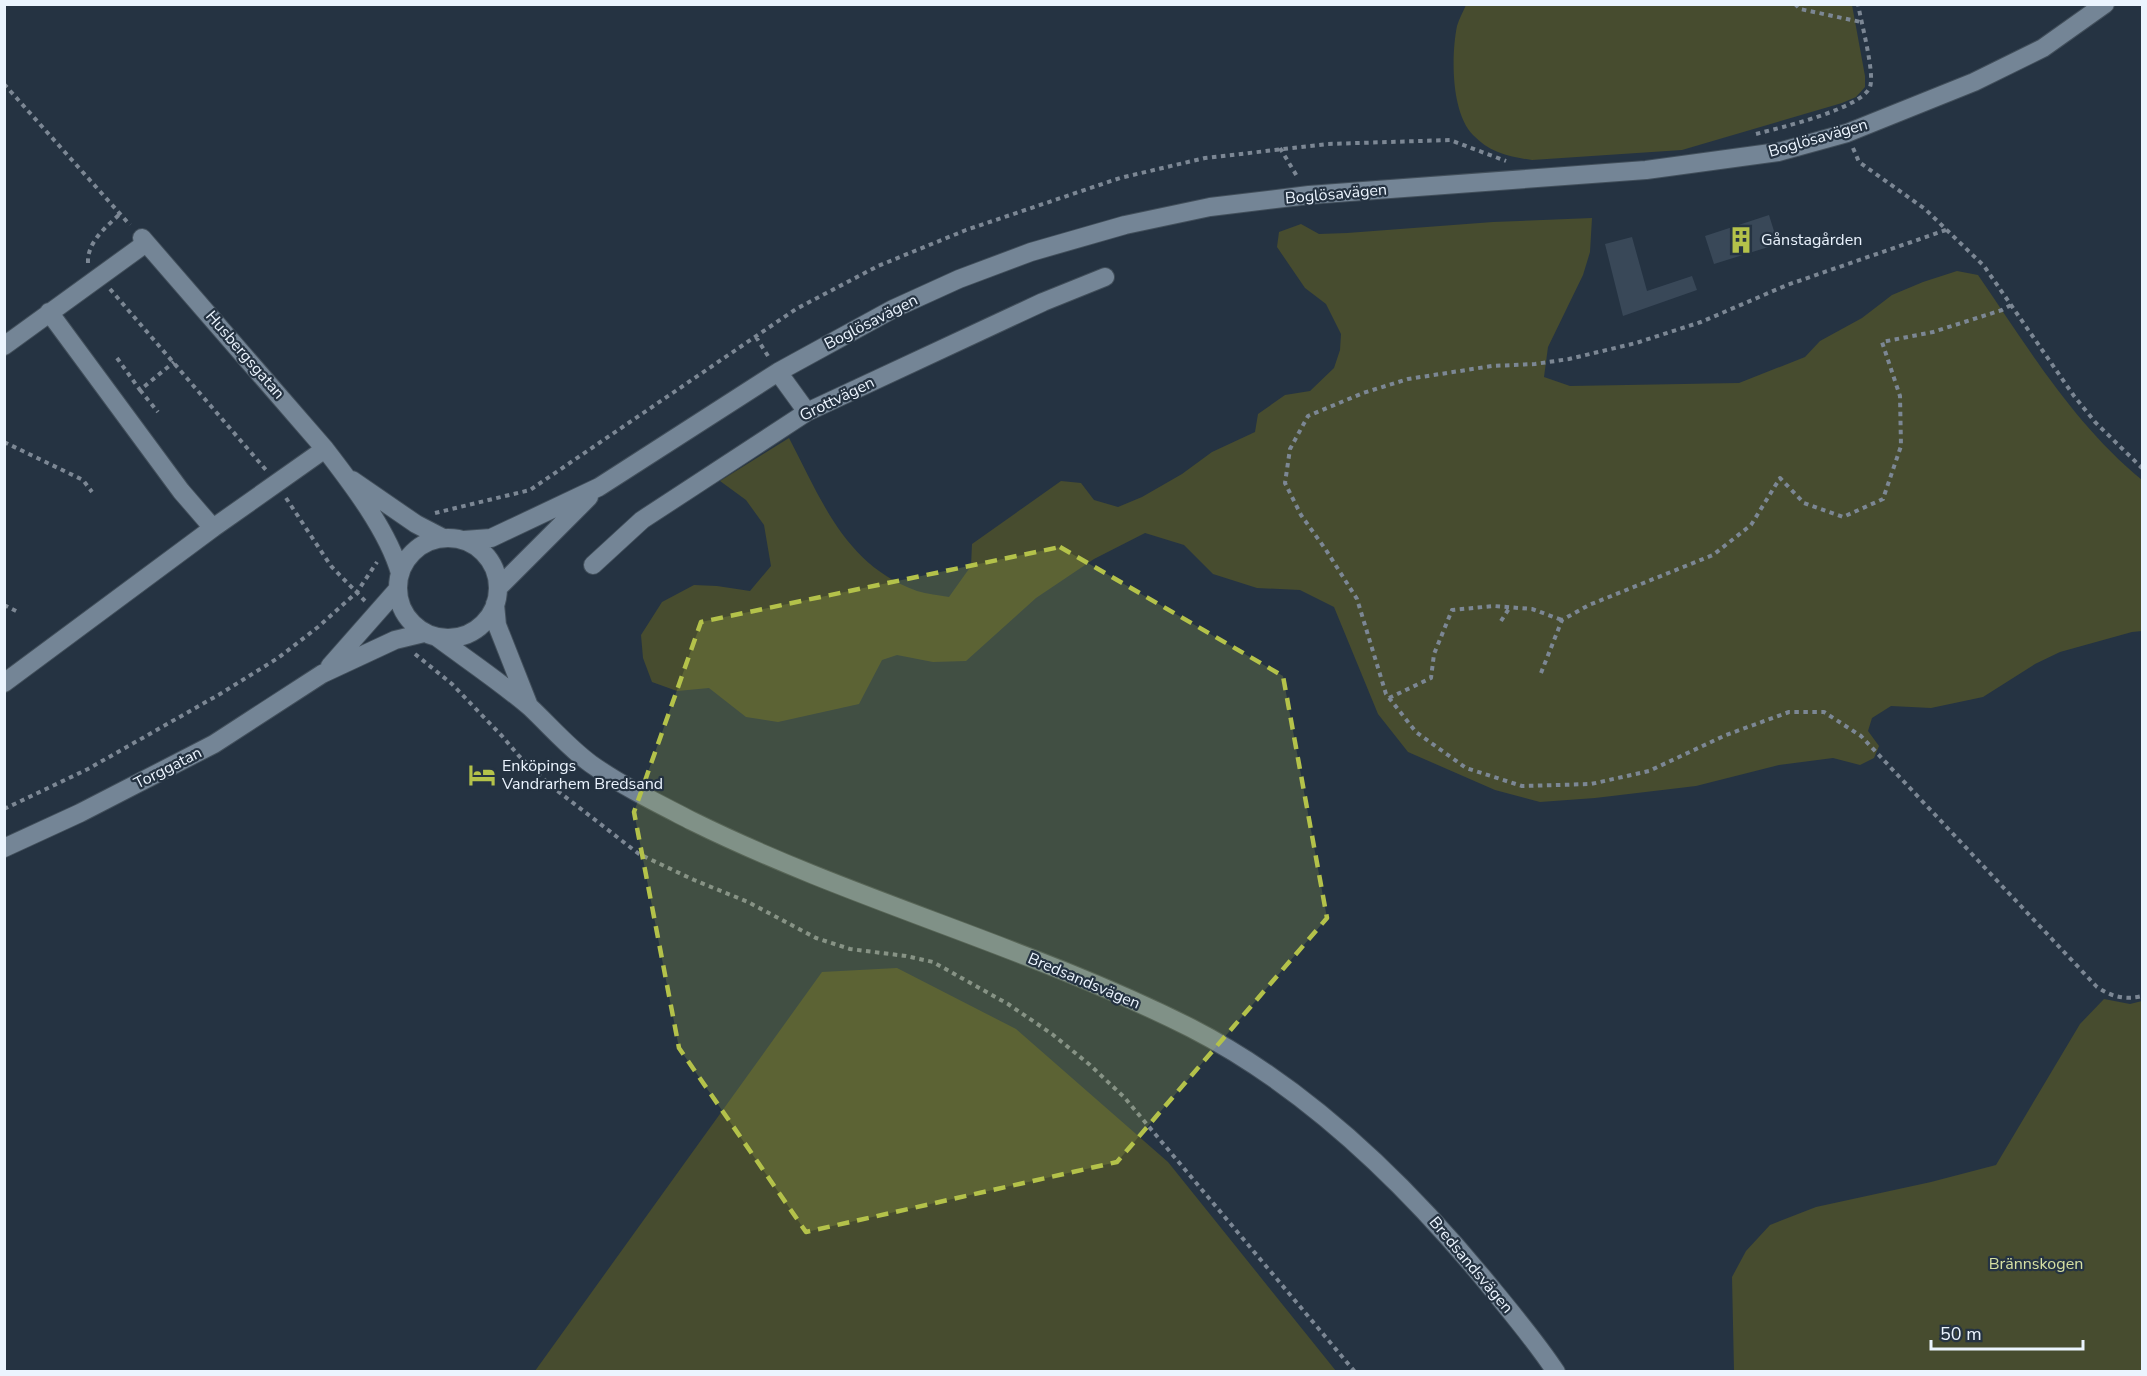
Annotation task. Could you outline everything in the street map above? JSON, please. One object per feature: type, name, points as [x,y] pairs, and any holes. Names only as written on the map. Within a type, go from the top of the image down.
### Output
[{"type":"street","name":"Boglösavägen","points":[[464,540],[491,538],[598,487],[778,372],[893,309],[959,279],[1031,252],[1125,225],[1210,207],[1309,195],[1646,170],[1778,152],[1847,133],[1974,82],[2043,48],[2105,4]]},
{"type":"street","points":[[4,346],[99,277],[144,240]]},
{"type":"street","name":"Husbergsgatan","points":[[144,240],[325,449],[390,545],[398,581]]},
{"type":"street","name":"Grottvägen","points":[[593,565],[642,520],[807,412],[1043,302],[1105,277]]},
{"type":"street","points":[[49,312],[182,491],[213,528]]},
{"type":"street","points":[[778,372],[807,412]]},
{"type":"street","points":[[4,683],[213,528],[325,449]]},
{"type":"street","name":"Husbergsgatan","points":[[345,476],[416,524],[443,538]]},
{"type":"street","name":"Boglösavägen","points":[[497,596],[598,487]]},
{"type":"street","name":"Torggatan","points":[[322,674],[377,614],[398,581],[406,560],[414,550],[428,541],[443,538],[464,540]]},
{"type":"street","points":[[464,540],[479,548],[490,560],[496,573],[497,625],[530,708]]},
{"type":"street","points":[[398,581],[400,603],[405,615],[411,624],[431,635]]},
{"type":"street","name":"Torggatan","points":[[4,848],[80,813],[214,744],[322,674],[395,640],[431,635],[458,639],[469,635],[479,628],[497,596]]},
{"type":"street","name":"Bredsandsvägen","points":[[431,635],[530,708],[590,763],[699,824],[769,858],[1128,998],[1194,1030],[1270,1075],[1342,1133],[1421,1206],[1468,1259],[1556,1371]]},
{"type":"path","points":[[1794,4],[1800,9],[1861,22]]},
{"type":"path","points":[[1749,136],[1804,121],[1858,101],[1869,88],[1872,75],[1858,4]]},
{"type":"path","points":[[4,84],[144,240]]},
{"type":"path","points":[[1843,107],[1847,133],[1859,162],[1925,209],[1984,266],[2088,414],[2142,468]]},
{"type":"path","points":[[416,524],[426,516],[530,490],[796,309],[878,266],[966,230],[1120,178],[1205,159],[1280,148],[1328,144],[1450,140],[1510,163]]},
{"type":"path","points":[[1280,148],[1309,195]]},
{"type":"path","points":[[120,214],[96,237],[87,262],[277,484],[331,566],[377,614]]},
{"type":"path","points":[[1946,230],[1786,285],[1701,322],[1636,343],[1569,359],[1535,364],[1492,366],[1408,379],[1363,393],[1308,416],[1290,449],[1285,483],[1301,515],[1357,598],[1386,694],[1416,732],[1466,768],[1522,786],[1591,784],[1648,771],[1726,735],[1789,712],[1824,712],[1861,736],[2097,987],[2119,998],[2142,996]]},
{"type":"path","points":[[1541,673],[1562,620],[1589,605],[1713,555],[1751,525],[1780,478],[1804,503],[1843,517],[1883,499],[1901,446],[1900,396],[1882,342],[1933,332],[2011,305]]},
{"type":"path","points":[[756,337],[778,372]]},
{"type":"path","points":[[117,358],[158,412]]},
{"type":"path","points":[[140,390],[174,362]]},
{"type":"path","points":[[4,442],[83,480],[92,492]]},
{"type":"path","points":[[4,808],[88,769],[220,694],[278,658],[318,627],[357,592],[390,545]]},
{"type":"path","points":[[4,605],[18,612]]},
{"type":"path","points":[[1389,698],[1431,678],[1434,654],[1452,610],[1494,606],[1532,609],[1562,620]]},
{"type":"path","points":[[1501,621],[1509,607]]},
{"type":"path","points":[[395,640],[452,684],[519,756],[550,785],[639,854],[748,902],[816,938],[850,949],[933,962],[1008,1004],[1052,1034],[1124,1097],[1355,1371]]},
{"type":"highlighted area","points":[[1060,547],[1283,676],[1327,918],[1117,1162],[806,1232],[679,1048],[634,812],[701,622]]},
{"type":"green space","points":[[1466,5],[1852,5],[1865,76],[1865,87],[1856,97],[1682,150],[1532,160],[1500,153],[1486,146],[1473,135],[1460,112],[1454,83],[1454,52],[1458,23]]},
{"type":"green space","points":[[1592,218],[1590,252],[1583,275],[1548,347],[1544,377],[1570,386],[1739,383],[1805,357],[1820,341],[1862,318],[1892,295],[1957,271],[1978,275],[2073,410],[2117,458],[2142,480],[2142,631],[2060,652],[2035,664],[1983,697],[1931,708],[1891,706],[1872,718],[1868,731],[1879,746],[1874,758],[1860,765],[1833,758],[1779,765],[1696,786],[1540,802],[1495,790],[1408,752],[1378,714],[1334,607],[1300,590],[1257,588],[1213,574],[1184,545],[1145,533],[1094,559],[1036,598],[966,661],[933,662],[897,655],[882,660],[859,704],[778,722],[746,717],[709,688],[677,691],[652,682],[643,658],[641,635],[662,602],[694,585],[750,591],[771,566],[764,525],[746,500],[720,481],[789,438],[838,528],[871,565],[892,580],[917,591],[949,597],[971,566],[972,544],[1061,481],[1081,483],[1094,500],[1118,507],[1142,497],[1182,474],[1212,452],[1255,432],[1258,414],[1285,395],[1310,391],[1334,368],[1340,350],[1341,334],[1326,304],[1305,288],[1277,247],[1279,232],[1301,224],[1319,234]]},
{"type":"green space","points":[[897,968],[1016,1029],[1168,1162],[1336,1371],[535,1371],[822,972]]},
{"type":"green space","name":"Brännskogen","points":[[2104,999],[2130,1004],[2142,1001],[2142,1371],[1734,1371],[1732,1277],[1746,1251],[1770,1225],[1816,1207],[1996,1165],[2080,1024]]},
{"type":"building","name":"Gånstagården","points":[[1769,215],[1778,244],[1714,264],[1705,236]]},
{"type":"building","points":[[1632,237],[1647,291],[1692,276],[1697,290],[1623,316],[1605,244]]},
{"type":"place","name":"Gånstagården","points":[[1741,240]]},
{"type":"place","name":"Enköpings Vandrarhem Bredsand","points":[[482,775]]}]
